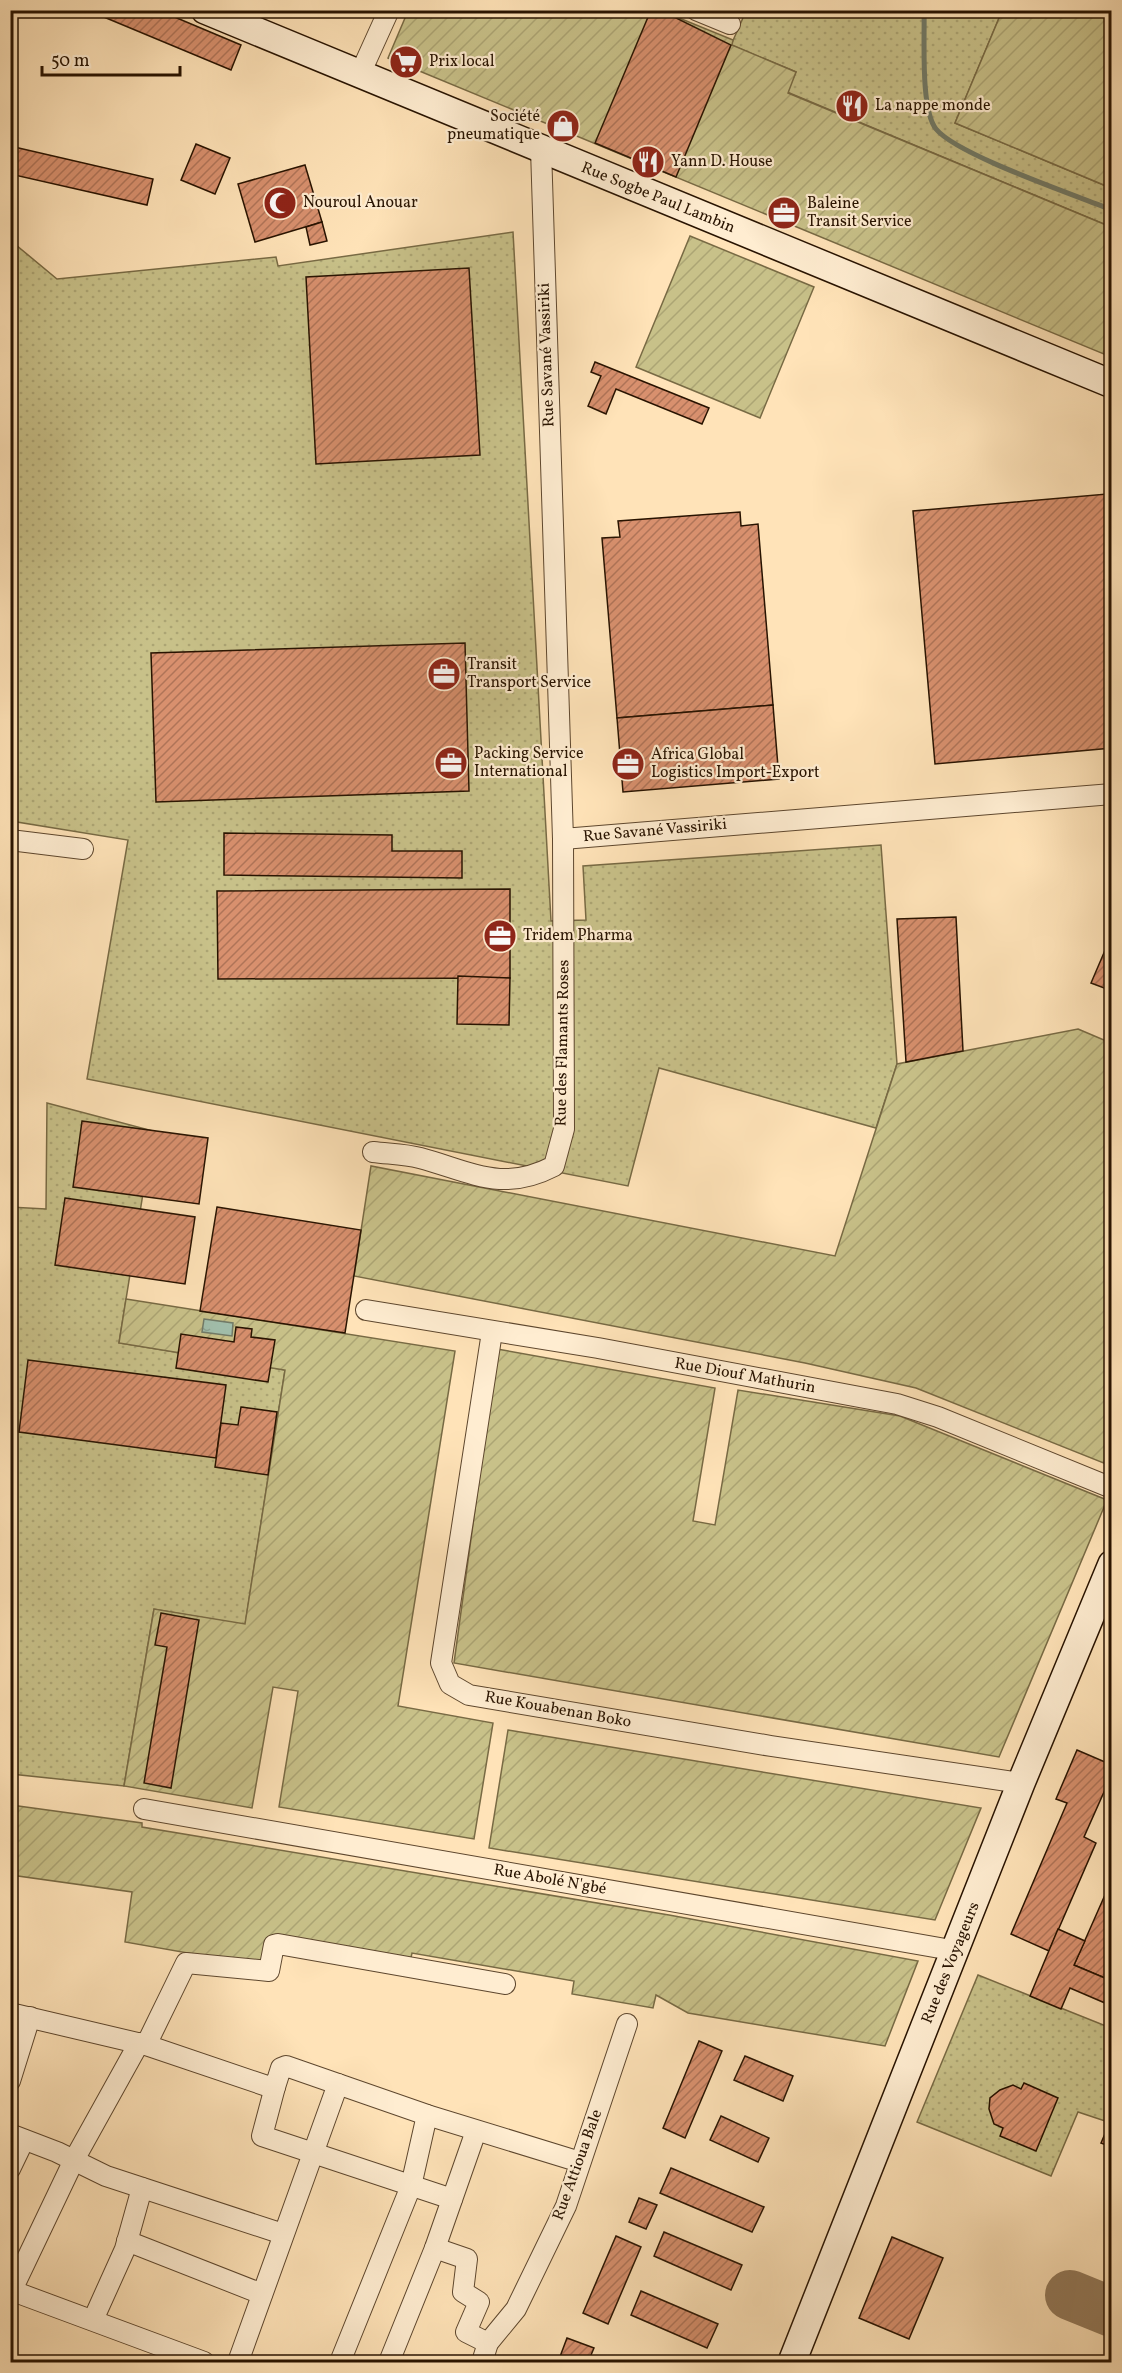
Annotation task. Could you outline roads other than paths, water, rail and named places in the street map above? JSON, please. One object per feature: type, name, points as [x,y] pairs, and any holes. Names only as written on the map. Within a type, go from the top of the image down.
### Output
[{"type":"street","name":"Rue Sogbe Paul Lambin","points":[[205,10],[1112,384]]},
{"type":"street","points":[[360,74],[388,10]]},
{"type":"street","points":[[696,10],[730,24]]},
{"type":"street","name":"Rue Savané Vassiriki","points":[[541,149],[563,839],[1112,794]]},
{"type":"street","name":"Rue des Flamants Roses","points":[[373,1152],[416,1157],[507,1181],[531,1178],[554,1167],[564,1129],[563,839]]},
{"type":"street","points":[[10,840],[83,849]]},
{"type":"street","name":"Rue Diouf Mathurin","points":[[366,1310],[598,1348],[897,1404],[938,1417],[1112,1488]]},
{"type":"street","name":"Rue Kouabenan Boko","points":[[492,1332],[441,1663],[450,1684],[469,1695],[771,1746],[1021,1783]]},
{"type":"street","name":"Rue des Voyageurs","points":[[792,2362],[957,1951],[1021,1783],[1112,1564]]},
{"type":"street","name":"Rue Abolé N'gbé","points":[[144,1809],[957,1951]]},
{"type":"street","points":[[204,2362],[11,2290],[74,2160],[143,2044],[186,1963],[191,1961],[269,1971],[274,1945],[278,1944],[505,1984]]},
{"type":"street","points":[[10,2081],[20,2015],[143,2044],[275,2087]]},
{"type":"street","name":"Rue Attioua Bale","points":[[482,2362],[488,2343],[516,2309],[566,2206],[627,2024]]},
{"type":"street","points":[[452,2199],[262,2136],[283,2066],[476,2131],[580,2162]]},
{"type":"street","points":[[238,2362],[338,2084]]},
{"type":"street","points":[[340,2362],[411,2186],[427,2115]]},
{"type":"street","points":[[388,2362],[435,2248],[476,2131]]},
{"type":"street","points":[[10,2169],[17,2137],[74,2160],[106,2176],[284,2234]]},
{"type":"street","points":[[93,2320],[127,2241],[142,2188]]},
{"type":"street","points":[[127,2241],[262,2294]]},
{"type":"street","points":[[435,2248],[467,2259],[463,2292],[479,2302],[466,2332],[488,2343]]},
{"type":"water","points":[[204,1319],[233,1323],[232,1336],[202,1332]]},
{"type":"waterway","points":[[924,10],[925,90],[931,119],[936,129],[967,151],[1112,210]]},
{"type":"place","name":"Prix local","points":[[406,62]]},
{"type":"place","name":"La nappe monde","points":[[852,106]]},
{"type":"place","name":"Société pneumatique","points":[[563,126]]},
{"type":"place","name":"Yann D. House","points":[[648,162]]},
{"type":"place","name":"Nouroul Anouar","points":[[280,203]]},
{"type":"place","name":"Baleine Transit Service","points":[[784,213]]},
{"type":"place","name":"Transit Transport Service","points":[[444,674]]},
{"type":"place","name":"Packing Service International","points":[[451,763]]},
{"type":"place","name":"Africa Global Logistics Import-Export","points":[[628,764]]},
{"type":"place","name":"Tridem Pharma","points":[[500,936]]}]
